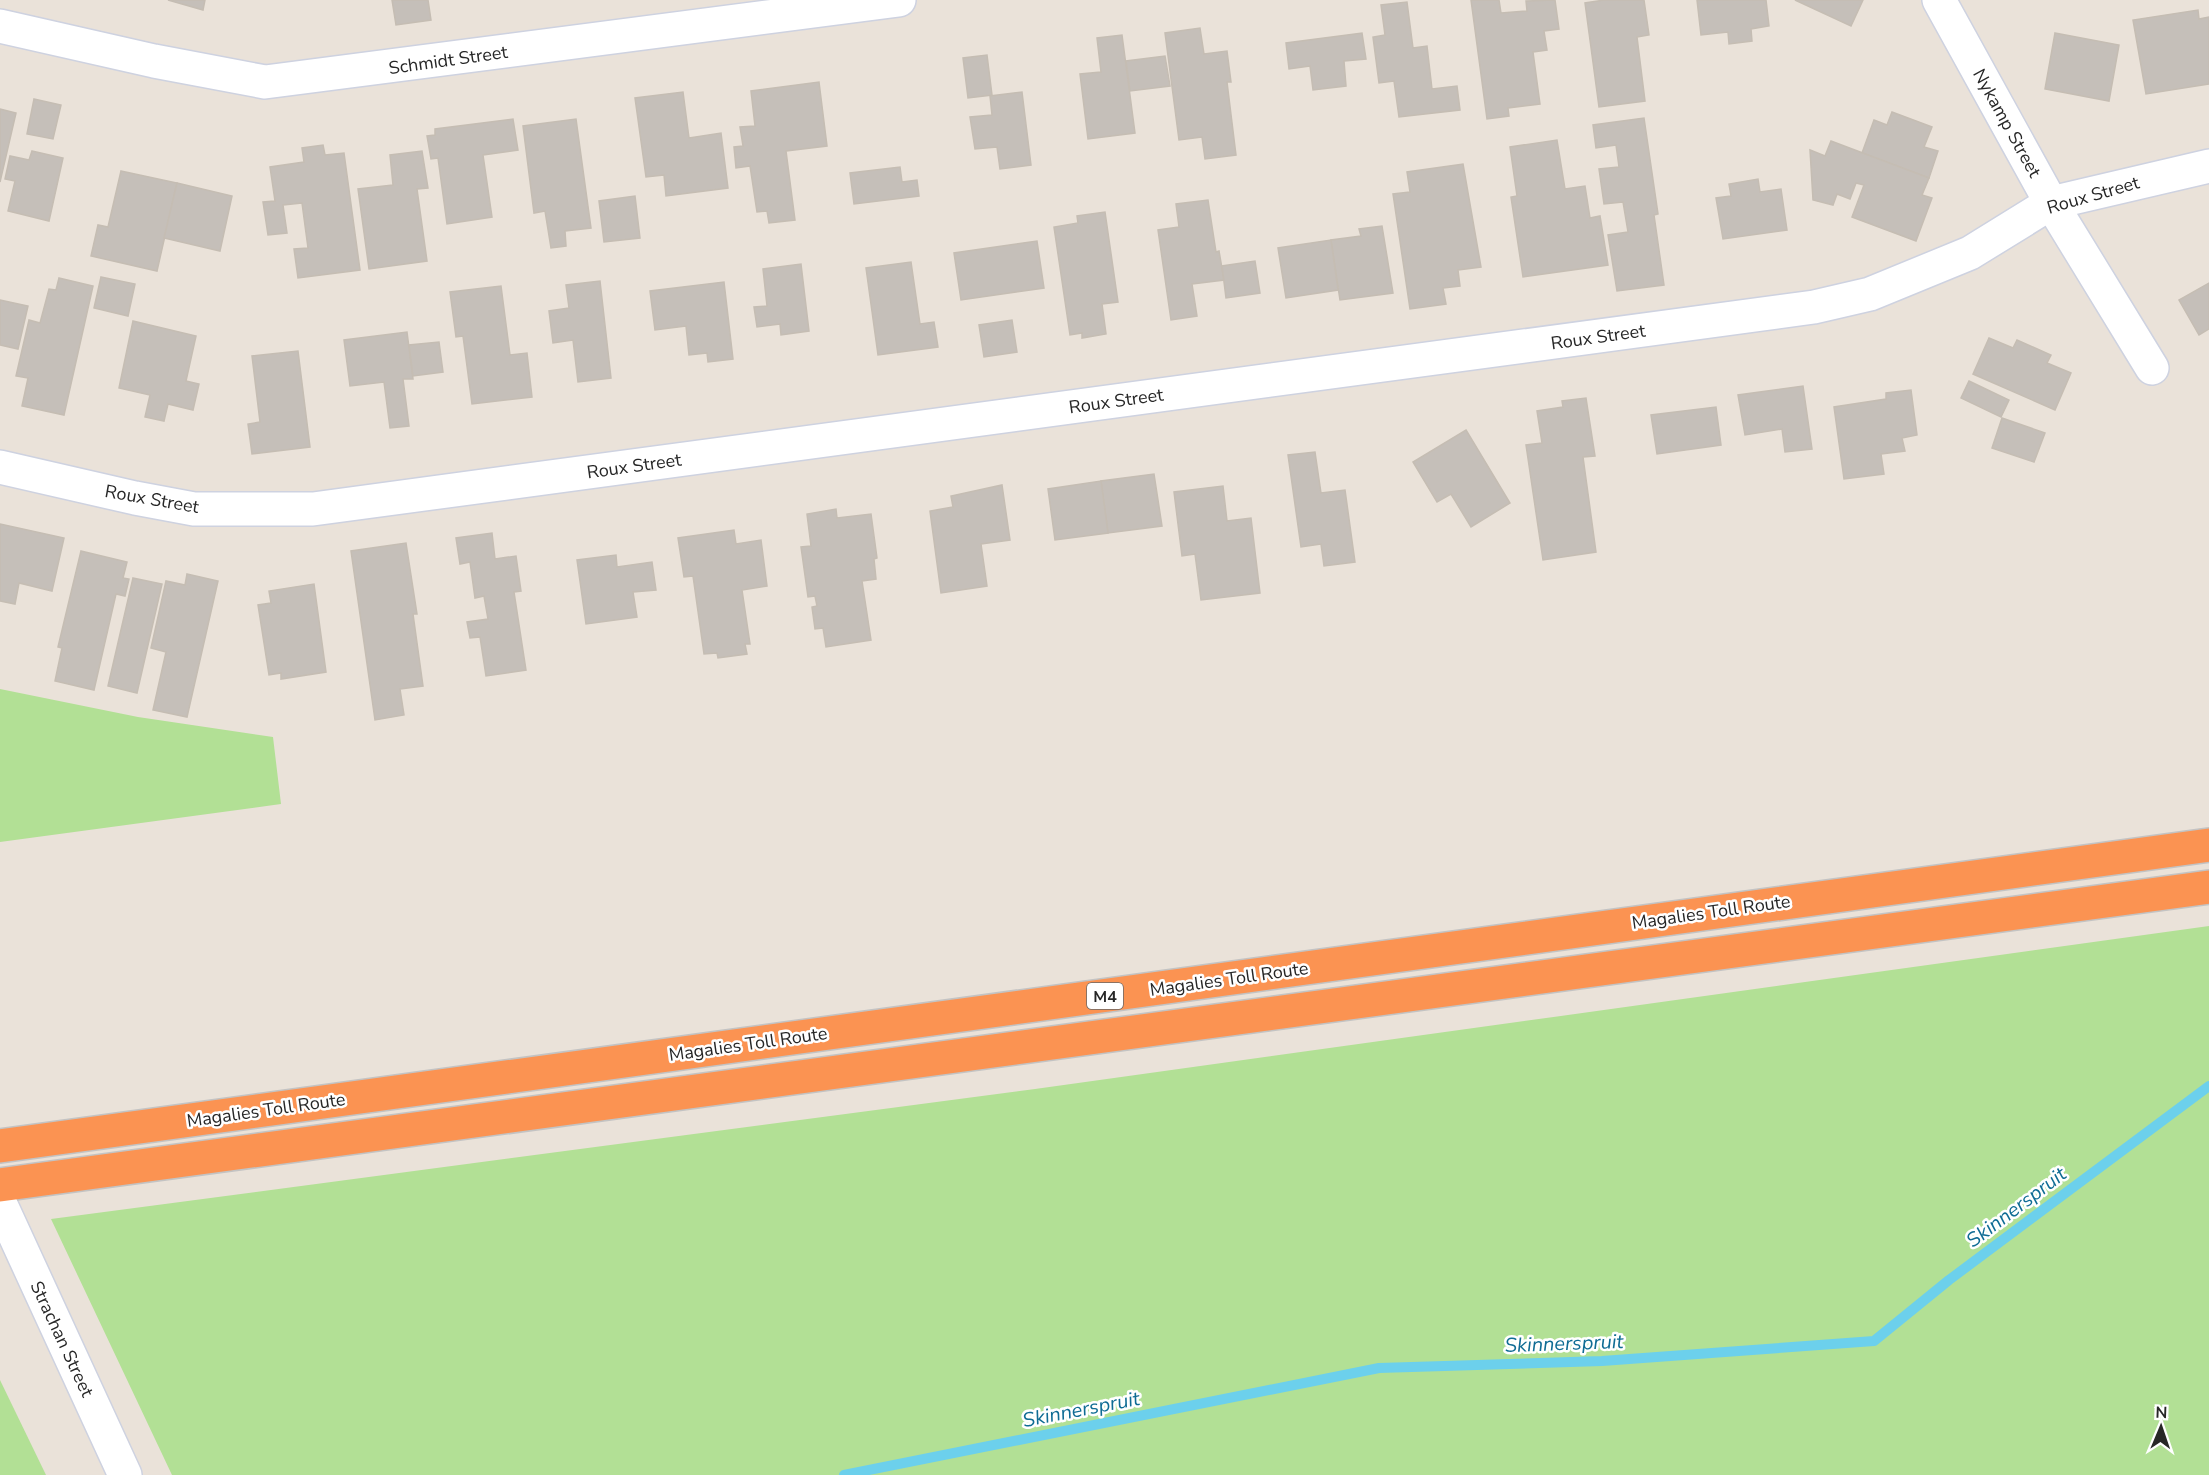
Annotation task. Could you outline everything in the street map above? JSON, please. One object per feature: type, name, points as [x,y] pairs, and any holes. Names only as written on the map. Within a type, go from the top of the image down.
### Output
[{"type":"highway","name":"Magalies Toll Route","points":[[0,1146],[2209,845]]},
{"type":"highway","name":"M4","points":[[0,1185],[2209,887]]},
{"type":"street","name":"Schmidt Street","points":[[0,26],[154,61],[265,82],[899,0]]},
{"type":"street","name":"Nykamp Street","points":[[1939,0],[2051,203],[2152,368]]},
{"type":"street","name":"Roux Street","points":[[0,467],[194,509],[313,509],[1814,307],[1870,294],[1970,253],[2051,203],[2209,166]]},
{"type":"street","name":"Strachan Street","points":[[0,1203],[125,1475]]},
{"type":"green space","points":[[0,689],[138,717],[273,737],[281,804],[0,842]]},
{"type":"green space","points":[[2209,926],[2209,1475],[172,1475],[51,1219],[1035,1089]]},
{"type":"green space","points":[[0,1380],[46,1475],[0,1475]]},
{"type":"building","points":[[168,0],[205,0],[203,10]]},
{"type":"building","points":[[392,0],[428,0],[431,20],[396,25]]},
{"type":"building","points":[[1471,0],[1499,0],[1501,13],[1527,11],[1526,1],[1555,0],[1559,29],[1544,31],[1547,50],[1533,52],[1540,104],[1508,108],[1509,116],[1487,119]]},
{"type":"building","points":[[1604,0],[1644,0],[1649,35],[1637,37],[1645,101],[1599,107],[1585,3]]},
{"type":"building","points":[[1697,0],[1766,0],[1769,26],[1751,29],[1752,41],[1729,44],[1728,32],[1701,35]]},
{"type":"building","points":[[1795,0],[1863,0],[1851,26]]},
{"type":"building","points":[[1407,2],[1413,48],[1427,46],[1432,89],[1457,86],[1460,110],[1399,117],[1394,81],[1379,83],[1373,37],[1385,35],[1381,5]]},
{"type":"building","points":[[2198,10],[2199,19],[2209,17],[2209,84],[2146,94],[2133,20]]},
{"type":"building","points":[[1200,28],[1204,54],[1227,51],[1231,82],[1227,82],[1236,155],[1205,159],[1202,137],[1179,140],[1165,33]]},
{"type":"building","points":[[1362,33],[1366,59],[1344,61],[1346,86],[1313,90],[1310,66],[1289,69],[1286,43]]},
{"type":"building","points":[[2055,33],[2119,45],[2109,101],[2045,89]]},
{"type":"building","points":[[1122,35],[1135,133],[1088,139],[1080,74],[1101,72],[1097,38]]},
{"type":"building","points":[[987,55],[992,95],[968,98],[963,58]]},
{"type":"building","points":[[1165,56],[1170,86],[1130,91],[1126,61]]},
{"type":"building","points":[[819,82],[827,146],[786,151],[795,220],[769,223],[767,211],[757,212],[750,166],[736,168],[734,147],[743,146],[740,127],[755,126],[751,91]]},
{"type":"building","points":[[683,92],[689,138],[721,133],[728,188],[666,196],[664,175],[646,177],[635,98]]},
{"type":"building","points":[[1022,92],[1031,165],[1000,169],[997,147],[975,149],[970,117],[992,115],[990,96]]},
{"type":"building","points":[[34,99],[61,105],[53,139],[27,134]]},
{"type":"building","points":[[0,109],[16,113],[0,182]]},
{"type":"building","points":[[1892,112],[1932,127],[1924,147],[1938,151],[1929,178],[1862,153],[1874,120],[1887,125]]},
{"type":"building","points":[[1644,118],[1658,214],[1654,215],[1664,285],[1617,291],[1608,235],[1628,232],[1623,202],[1604,204],[1599,169],[1619,167],[1616,145],[1596,148],[1593,125]]},
{"type":"building","points":[[513,119],[518,150],[483,155],[492,217],[447,224],[438,158],[431,159],[427,136],[435,135],[435,129]]},
{"type":"building","points":[[576,119],[591,228],[565,231],[566,246],[551,248],[545,211],[534,213],[523,126]]},
{"type":"building","points":[[1557,140],[1565,189],[1585,186],[1590,218],[1600,216],[1608,265],[1523,277],[1511,197],[1517,196],[1510,147]]},
{"type":"building","points":[[1831,141],[1929,178],[1922,195],[1932,198],[1916,241],[1852,217],[1864,185],[1856,183],[1850,199],[1837,194],[1833,205],[1813,200],[1810,150],[1825,156]]},
{"type":"building","points":[[323,145],[325,155],[344,153],[360,270],[298,278],[294,249],[308,248],[302,203],[283,205],[287,233],[268,235],[263,202],[275,201],[270,167],[304,162],[302,148]]},
{"type":"building","points":[[32,151],[63,158],[49,221],[8,211],[15,181],[5,179],[10,156],[29,160]]},
{"type":"building","points":[[422,151],[428,188],[417,189],[427,261],[369,269],[358,189],[393,185],[390,155]]},
{"type":"building","points":[[1463,164],[1481,267],[1458,270],[1460,286],[1443,288],[1446,304],[1410,309],[1393,194],[1410,192],[1407,172]]},
{"type":"building","points":[[900,167],[902,182],[917,180],[919,196],[854,204],[850,173]]},
{"type":"building","points":[[121,171],[177,183],[157,271],[91,256],[98,225],[108,227]]},
{"type":"building","points":[[1758,179],[1760,192],[1781,189],[1787,230],[1723,239],[1716,198],[1731,196],[1729,184]]},
{"type":"building","points":[[177,183],[232,196],[220,251],[164,238]]},
{"type":"building","points":[[635,196],[640,238],[604,242],[599,201]]},
{"type":"building","points":[[1208,200],[1216,252],[1219,251],[1224,280],[1192,284],[1197,316],[1171,320],[1158,230],[1179,227],[1176,204]]},
{"type":"building","points":[[1105,212],[1118,302],[1102,304],[1106,334],[1082,338],[1082,333],[1070,335],[1054,227],[1078,223],[1077,216]]},
{"type":"building","points":[[1382,226],[1393,293],[1340,300],[1331,240],[1361,236],[1359,229]]},
{"type":"building","points":[[1331,240],[1338,290],[1286,298],[1278,248]]},
{"type":"building","points":[[1037,241],[1044,288],[961,300],[954,253]]},
{"type":"building","points":[[1255,261],[1260,293],[1226,298],[1222,266]]},
{"type":"building","points":[[911,262],[920,324],[934,322],[938,347],[878,355],[866,268]]},
{"type":"building","points":[[801,264],[809,331],[781,335],[780,324],[757,327],[754,307],[767,306],[763,269]]},
{"type":"building","points":[[101,277],[135,284],[128,316],[94,308]]},
{"type":"building","points":[[59,278],[93,286],[64,415],[22,406],[28,378],[16,376],[29,320],[40,323],[49,289],[56,290]]},
{"type":"building","points":[[600,281],[611,378],[578,382],[573,340],[553,343],[549,311],[569,308],[566,285]]},
{"type":"building","points":[[724,282],[733,359],[708,362],[707,353],[689,355],[686,326],[655,330],[650,291]]},
{"type":"building","points":[[2209,283],[2209,329],[2199,335],[2179,300]]},
{"type":"building","points":[[501,286],[510,355],[527,353],[532,397],[472,404],[463,336],[456,337],[450,292]]},
{"type":"building","points":[[0,300],[28,306],[18,349],[0,345]]},
{"type":"building","points":[[1012,320],[1017,352],[984,357],[979,325]]},
{"type":"building","points":[[133,321],[196,336],[186,381],[199,384],[193,410],[168,404],[164,421],[145,417],[150,395],[119,388]]},
{"type":"building","points":[[407,332],[413,379],[403,379],[409,426],[390,428],[384,382],[350,386],[344,340]]},
{"type":"building","points":[[1989,338],[2013,348],[2017,340],[2051,355],[2047,363],[2071,373],[2055,410],[1973,374]]},
{"type":"building","points":[[439,342],[443,372],[413,376],[409,345]]},
{"type":"building","points":[[298,351],[310,447],[252,454],[248,424],[260,422],[252,356]]},
{"type":"building","points":[[1969,381],[2009,400],[2001,417],[1961,398]]},
{"type":"building","points":[[1803,386],[1812,449],[1785,452],[1782,429],[1745,435],[1738,395]]},
{"type":"building","points":[[1911,390],[1917,435],[1902,438],[1905,451],[1881,454],[1884,474],[1844,479],[1834,407],[1886,399],[1886,393]]},
{"type":"building","points":[[1586,398],[1595,456],[1583,457],[1596,552],[1543,560],[1526,445],[1542,443],[1537,411],[1563,407],[1562,401]]},
{"type":"building","points":[[1716,407],[1721,445],[1657,454],[1651,415]]},
{"type":"building","points":[[2002,418],[2045,433],[2034,462],[1992,448]]},
{"type":"building","points":[[1466,430],[1510,503],[1471,527],[1451,494],[1437,502],[1413,462]]},
{"type":"building","points":[[1315,452],[1321,493],[1345,490],[1355,562],[1324,566],[1321,544],[1301,547],[1288,455]]},
{"type":"building","points":[[1154,474],[1162,526],[1108,533],[1101,481]]},
{"type":"building","points":[[1101,481],[1108,533],[1055,540],[1048,489]]},
{"type":"building","points":[[1002,485],[1010,540],[981,544],[987,586],[941,593],[930,511],[953,507],[951,496]]},
{"type":"building","points":[[1223,486],[1227,521],[1251,518],[1260,593],[1201,600],[1195,554],[1182,556],[1174,492]]},
{"type":"building","points":[[836,509],[837,518],[871,514],[877,558],[874,559],[876,579],[862,581],[871,640],[826,647],[823,628],[815,629],[812,607],[817,606],[815,596],[808,597],[801,547],[811,546],[807,514]]},
{"type":"building","points":[[0,524],[64,538],[52,591],[19,583],[15,604],[0,601]]},
{"type":"building","points":[[734,530],[736,544],[761,540],[767,586],[742,590],[750,644],[745,644],[747,654],[718,658],[717,653],[704,654],[693,576],[684,577],[678,538]]},
{"type":"building","points":[[492,533],[495,559],[516,556],[521,591],[514,592],[526,670],[486,676],[480,637],[470,638],[467,622],[488,619],[484,596],[475,598],[470,562],[460,564],[456,538]]},
{"type":"building","points":[[406,543],[417,614],[413,614],[423,686],[400,689],[404,715],[375,720],[351,551]]},
{"type":"building","points":[[81,551],[127,562],[123,578],[129,579],[125,596],[116,594],[94,690],[55,681],[62,648],[58,647]]},
{"type":"building","points":[[616,555],[617,567],[652,562],[656,590],[633,592],[637,617],[586,624],[577,560]]},
{"type":"building","points":[[187,574],[218,581],[187,717],[153,710],[166,652],[151,648],[166,581],[185,585]]},
{"type":"building","points":[[133,578],[162,584],[137,693],[108,686]]},
{"type":"building","points":[[314,584],[326,672],[281,679],[281,673],[269,675],[258,605],[271,603],[269,591]]},
{"type":"waterway","name":"Skinnerspruit","points":[[844,1475],[1379,1368],[1602,1361],[1874,1341],[1949,1280],[2209,1086]]}]
